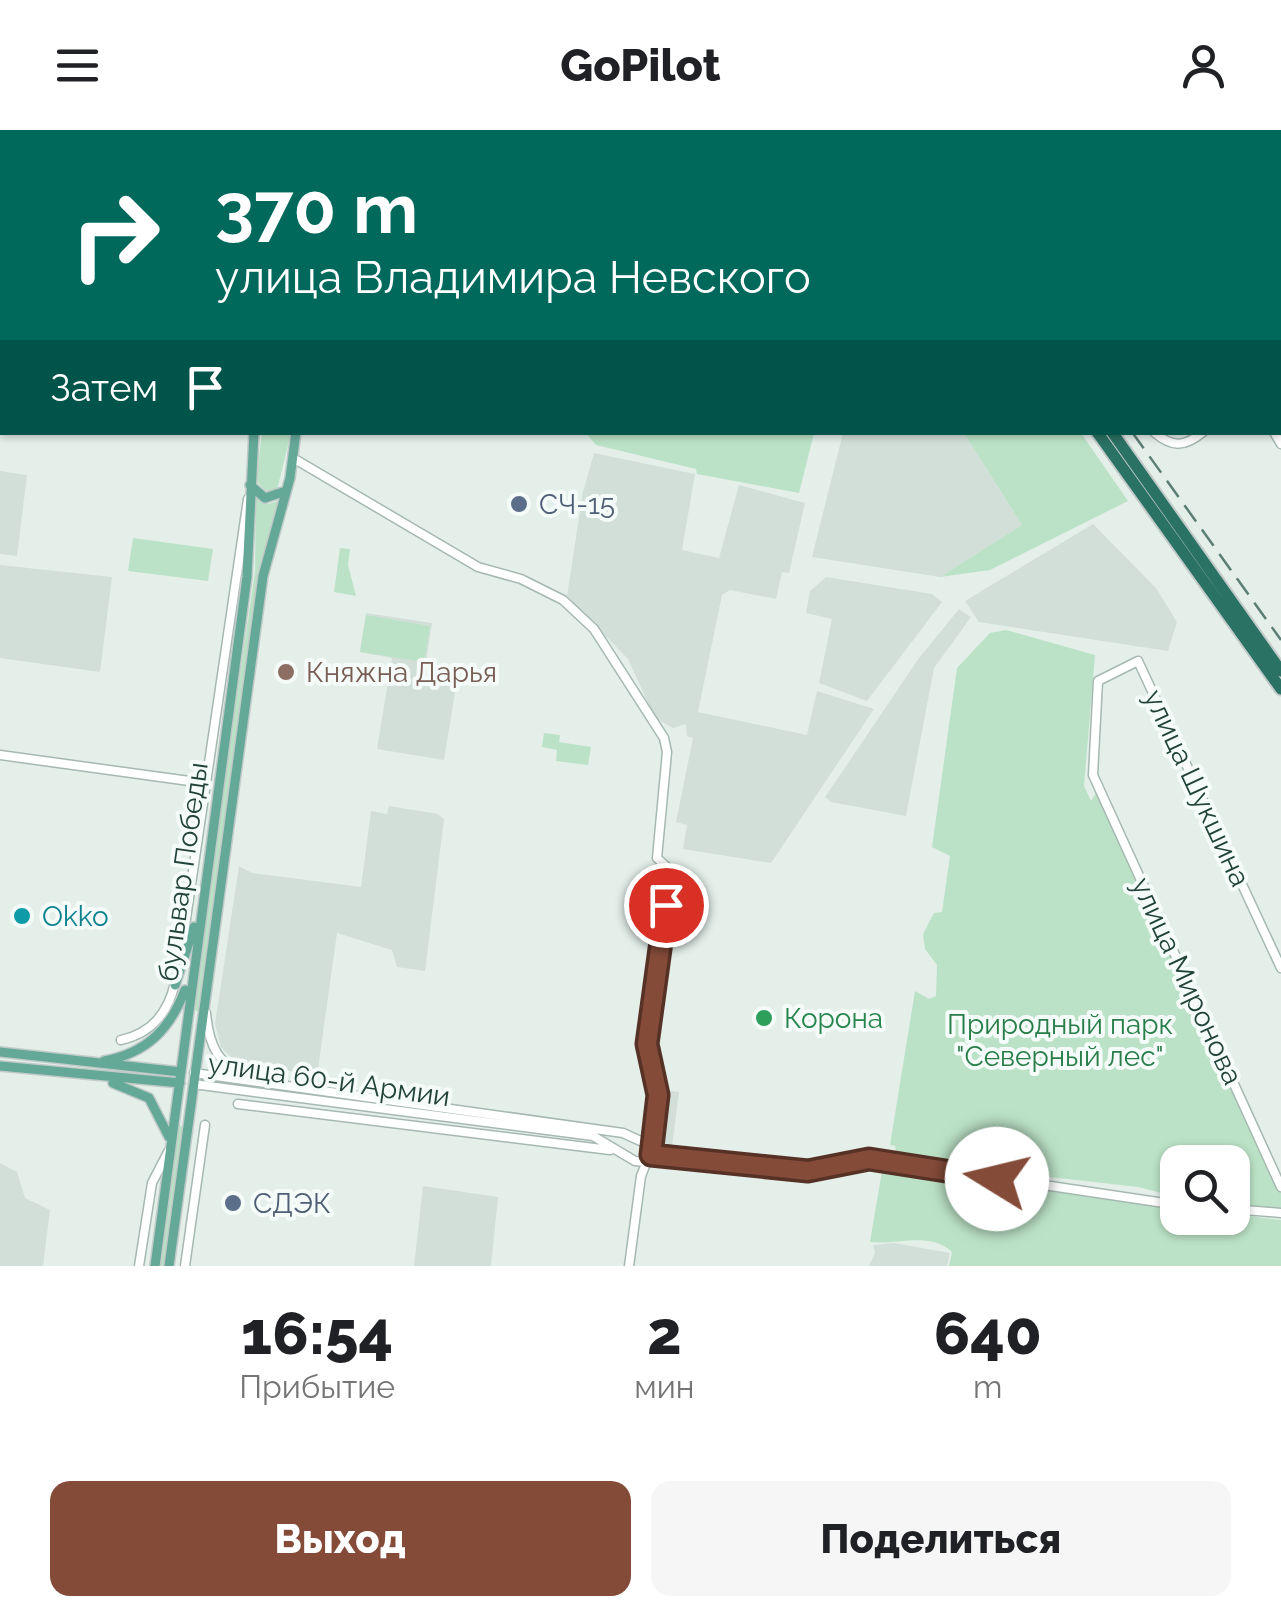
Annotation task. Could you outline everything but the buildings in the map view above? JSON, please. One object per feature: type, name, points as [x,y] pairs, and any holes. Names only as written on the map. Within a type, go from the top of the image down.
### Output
[{"type":"highway","points":[[1099,435],[1268,662],[1281,671]]},
{"type":"highway","points":[[1114,435],[1268,662],[1281,689]]},
{"type":"main road","name":"бульвар Победы","points":[[155,1266],[247,577],[251,435]]},
{"type":"main road","name":"бульвар Победы","points":[[168,1266],[263,576],[286,491],[296,435]]},
{"type":"main road","points":[[249,484],[266,498],[286,491]]},
{"type":"main road","points":[[175,985],[202,906]]},
{"type":"main road","points":[[89,1063],[135,1052],[162,1032],[184,993],[194,958]]},
{"type":"main road","name":"улица 60-й Армии","points":[[0,1052],[194,1079]]},
{"type":"main road","name":"улица 60-й Армии","points":[[0,1066],[86,1077],[179,1077]]},
{"type":"main road","points":[[86,1077],[127,1086],[149,1098],[164,1119],[170,1147]]},
{"type":"street","points":[[1159,435],[1176,445],[1199,435]]},
{"type":"street","points":[[293,458],[478,567],[521,579],[564,600],[594,629],[664,738],[667,752],[657,858],[670,870],[647,1044],[658,1095],[629,1266]]},
{"type":"street","points":[[121,1040],[154,1024],[168,1005],[175,985],[248,499]]},
{"type":"street","name":"улица Миронова","points":[[1138,661],[1098,681],[1093,775],[1281,1187]]},
{"type":"street","name":"улица Шукшина","points":[[1138,661],[1281,968]]},
{"type":"street","points":[[0,756],[204,783]]},
{"type":"street","points":[[204,996],[207,1030],[216,1056],[230,1069],[264,1083]]},
{"type":"street","name":"улица 60-й Армии","points":[[194,1079],[624,1133],[649,1154]]},
{"type":"street","name":"улица 60-й Армии","points":[[194,1079],[264,1083],[593,1136],[610,1148],[649,1154],[808,1171],[869,1159],[1160,1202]]},
{"type":"street","points":[[238,1104],[610,1148],[613,1138],[624,1133]]},
{"type":"street","points":[[185,1266],[205,1125]]},
{"type":"street","points":[[139,1266],[152,1183],[170,1147]]},
{"type":"street","points":[[1250,1211],[1281,1213]]},
{"type":"shaded area","points":[[842,435],[965,435],[1022,525],[940,577],[812,557]]},
{"type":"shaded area","points":[[594,453],[695,474],[682,550],[719,558],[739,485],[805,503],[789,573],[782,572],[776,599],[730,590],[722,595],[698,712],[807,735],[817,691],[874,709],[771,863],[683,849],[687,825],[676,822],[693,738],[687,736],[686,724],[673,728],[655,718],[628,659],[567,596],[583,492]]},
{"type":"shaded area","points":[[0,471],[27,475],[17,556],[0,554]]},
{"type":"shaded area","points":[[1093,524],[1156,588],[1177,622],[1168,651],[979,622],[965,601]]},
{"type":"shaded area","points":[[0,565],[112,577],[100,672],[0,658]]},
{"type":"shaded area","points":[[826,577],[932,594],[942,602],[867,701],[819,683],[832,619],[806,613],[810,591]]},
{"type":"shaded area","points":[[959,609],[971,617],[934,668],[906,816],[831,802],[825,797],[919,658]]},
{"type":"shaded area","points":[[366,613],[432,623],[426,662],[459,668],[444,760],[377,749],[392,658],[360,652]]},
{"type":"shaded area","points":[[389,806],[438,814],[444,819],[425,971],[397,967],[392,950],[337,933],[317,1076],[236,1062],[221,1047],[215,1024],[239,866],[252,873],[361,887],[371,811],[387,814]]},
{"type":"shaded area","points":[[662,1090],[679,1092],[671,1154],[654,1152]]},
{"type":"shaded area","points":[[0,1163],[17,1172],[25,1198],[50,1210],[43,1266],[0,1266]]},
{"type":"shaded area","points":[[423,1186],[498,1197],[491,1266],[414,1266]]},
{"type":"shaded area","points":[[894,1243],[950,1253],[947,1266],[869,1266],[875,1253],[873,1245]]},
{"type":"green space","points":[[262,435],[291,435],[277,490],[267,492],[256,481]]},
{"type":"green space","points":[[588,435],[814,435],[799,493],[697,474],[696,469],[596,445]]},
{"type":"green space","points":[[965,435],[1082,435],[1128,501],[990,570],[940,577],[1022,525]]},
{"type":"green space","points":[[256,498],[269,504],[278,501],[258,575],[198,1012],[191,1007],[255,572]]},
{"type":"green space","points":[[133,538],[213,549],[208,581],[128,571]]},
{"type":"green space","points":[[340,548],[350,549],[348,565],[356,596],[334,592]]},
{"type":"green space","points":[[366,615],[430,626],[424,662],[360,652]]},
{"type":"green space","name":"Природный парк \"Северный лес\"","points":[[1006,630],[1095,655],[1084,786],[1091,801],[1098,789],[1145,889],[1149,919],[1179,963],[1281,1187],[1281,1209],[1250,1207],[1250,1145],[1160,1145],[1160,1193],[1041,1176],[1041,1170],[1033,1168],[1033,1177],[994,1172],[980,1160],[970,1168],[911,1161],[897,1155],[895,1146],[890,1145],[915,991],[929,999],[936,996],[937,965],[925,949],[923,934],[934,913],[942,912],[950,856],[932,847],[957,668],[990,633]]},
{"type":"green space","points":[[544,733],[560,735],[559,742],[591,747],[588,765],[556,761],[557,750],[542,747]]},
{"type":"green space","points":[[176,1125],[183,1126],[164,1266],[158,1266]]},
{"type":"green space","points":[[883,1165],[1160,1204],[1160,1235],[1250,1235],[1250,1216],[1281,1220],[1281,1266],[949,1266],[952,1252],[934,1242],[870,1242]]},
{"type":"railway","points":[[1134,435],[1281,640]]},
{"type":"place","name":"СЧ-15","points":[[519,504]]},
{"type":"place","name":"Княжна Дарья","points":[[286,672]]},
{"type":"place","name":"Okko","points":[[22,916]]},
{"type":"place","name":"Корона","points":[[764,1018]]},
{"type":"place","name":"СДЭК","points":[[233,1203]]},
{"type":"route","points":[[666,905],[647,1044],[658,1095],[651,1155],[808,1171],[869,1159],[997,1179]]}]
